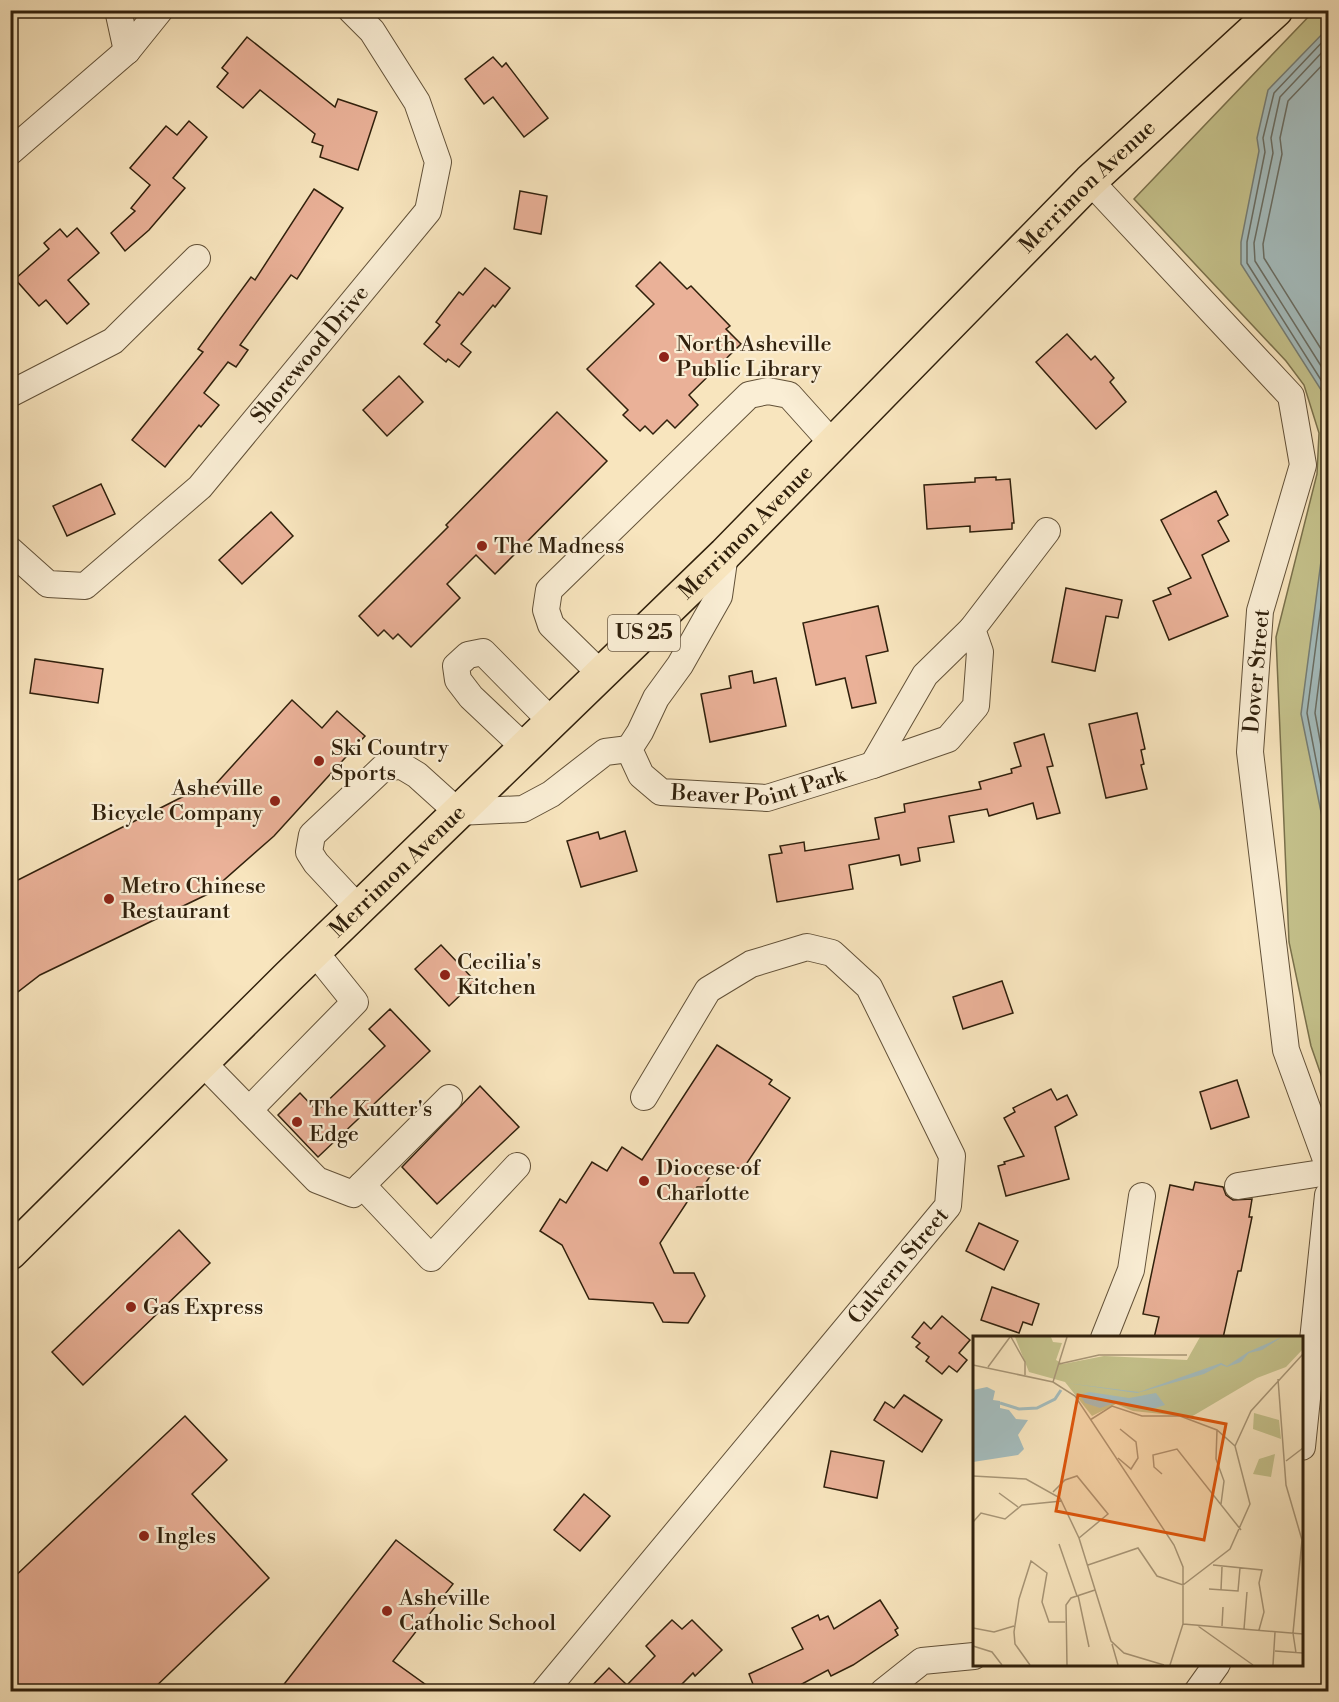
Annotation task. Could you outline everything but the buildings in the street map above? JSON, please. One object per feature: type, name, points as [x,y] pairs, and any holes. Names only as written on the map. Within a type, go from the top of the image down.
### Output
[{"type":"main road","name":"Merrimon Avenue","points":[[10,1253],[314,951],[725,554],[1090,180],[1276,10]]},
{"type":"street","points":[[117,10],[128,51]]},
{"type":"street","points":[[10,152],[128,51],[160,10]]},
{"type":"street","name":"Shorewood Drive","points":[[10,550],[48,584],[85,586],[200,487],[428,212],[438,162],[417,102],[372,31],[351,10]]},
{"type":"street","name":"Dover Street","points":[[1090,180],[1291,396],[1303,465],[1260,611],[1250,752],[1286,1050],[1329,1165]]},
{"type":"street","points":[[10,394],[113,341],[197,258]]},
{"type":"street","points":[[601,674],[551,625],[546,609],[549,590],[749,395],[768,391],[789,395],[833,444]]},
{"type":"street","name":"Beaver Point Park","points":[[873,765],[925,675],[972,629],[1047,531]]},
{"type":"street","points":[[359,909],[316,863],[309,852],[312,835],[384,767],[402,765],[417,775],[458,812],[523,809],[551,794],[605,752],[629,749],[656,698],[680,665],[718,596],[725,554]]},
{"type":"street","name":"Beaver Point Park","points":[[629,749],[641,775],[661,792],[767,798],[948,739],[976,706],[980,652],[972,629]]},
{"type":"street","points":[[525,748],[471,697],[458,680],[456,666],[468,655],[483,652],[552,722]]},
{"type":"street","name":"Culvern Street","points":[[544,1692],[948,1206],[952,1156],[869,987],[832,953],[807,947],[752,964],[708,990],[644,1097]]},
{"type":"street","points":[[249,1110],[355,1002],[314,951]]},
{"type":"street","points":[[202,1062],[317,1180],[353,1194],[449,1098]]},
{"type":"street","points":[[362,1185],[431,1258],[518,1166]]},
{"type":"street","points":[[1238,1186],[1329,1172]]},
{"type":"street","points":[[1303,1435],[1329,1195]]},
{"type":"street","points":[[1105,1336],[1131,1270],[1142,1196]]},
{"type":"street","points":[[883,1692],[922,1661],[973,1656]]},
{"type":"street","points":[[1197,1692],[1215,1666]]},
{"type":"shaded area","points":[[1314,11],[1328,11],[1328,1095],[1311,1046],[1289,942],[1276,637],[1317,474],[1319,433],[1304,385],[1286,361],[1134,199]]},
{"type":"water","points":[[1328,28],[1328,409],[1325,396],[1241,264],[1241,242],[1259,151],[1257,138],[1268,90]]},
{"type":"water","points":[[1328,508],[1328,846],[1301,714]]},
{"type":"place","name":"North Asheville Public Library","points":[[664,357]]},
{"type":"place","name":"The Madness","points":[[482,546]]},
{"type":"place","name":"Ski Country Sports","points":[[319,761]]},
{"type":"place","name":"Asheville Bicycle Company","points":[[275,801]]},
{"type":"place","name":"Metro Chinese Restaurant","points":[[109,899]]},
{"type":"place","name":"Cecilia's Kitchen","points":[[445,975]]},
{"type":"place","name":"The Kutter's Edge","points":[[297,1122]]},
{"type":"place","name":"Diocese of Charlotte","points":[[644,1181]]},
{"type":"place","name":"Gas Express","points":[[131,1307]]},
{"type":"place","name":"Ingles","points":[[144,1536]]},
{"type":"place","name":"Asheville Catholic School","points":[[387,1611]]}]
